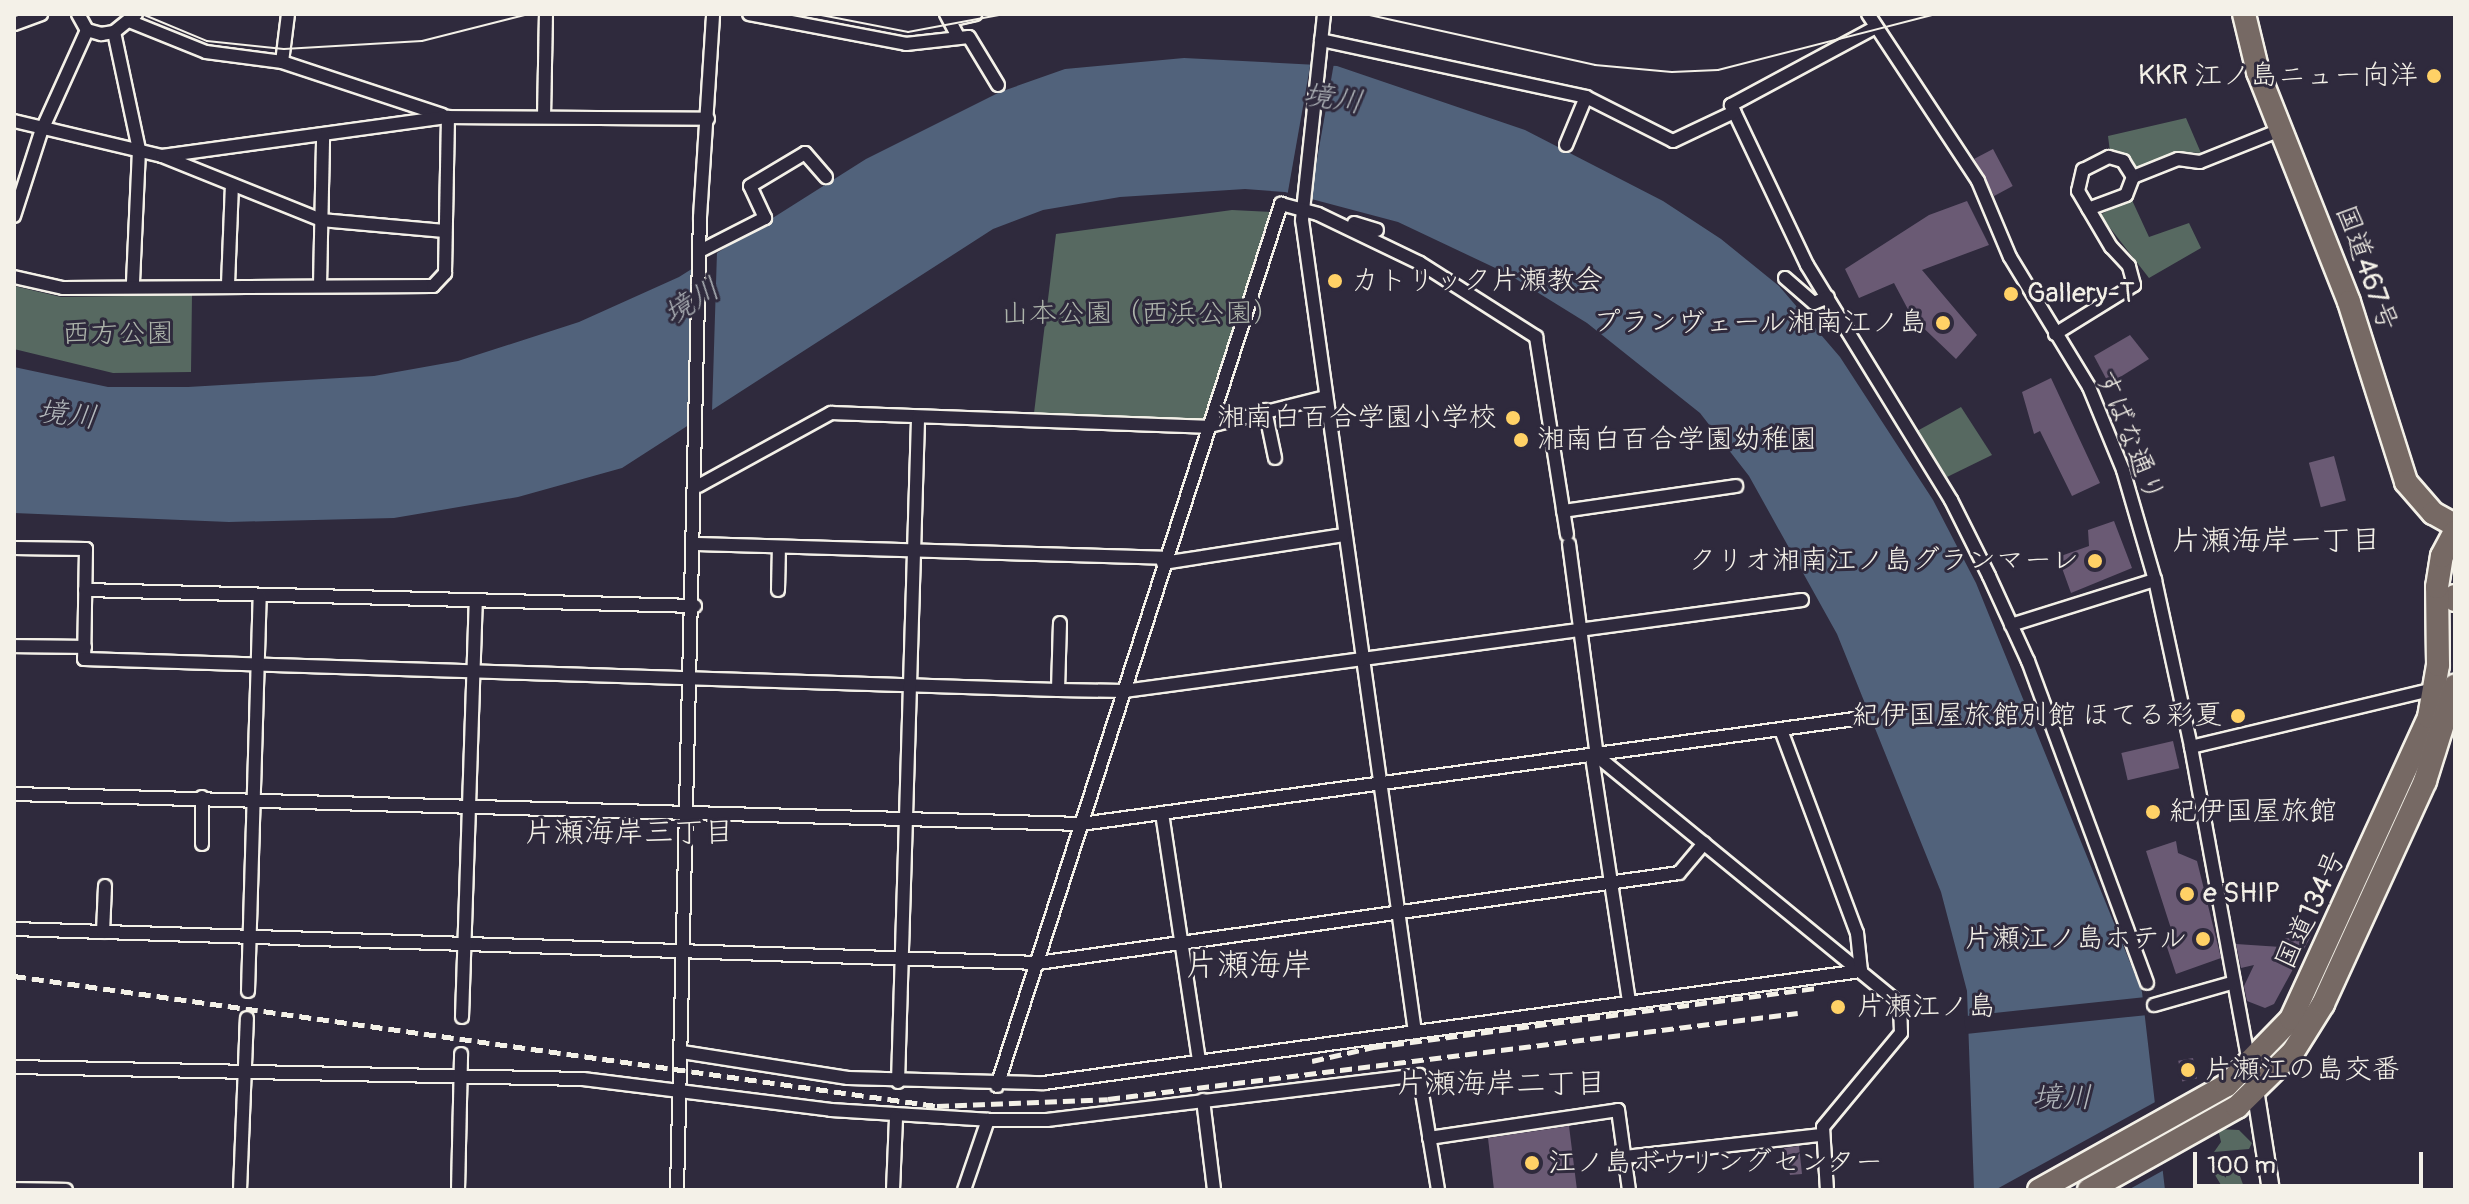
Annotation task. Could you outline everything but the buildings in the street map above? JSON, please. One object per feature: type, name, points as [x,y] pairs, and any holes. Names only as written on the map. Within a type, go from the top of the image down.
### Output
[{"type":"highway","name":"国道467号","points":[[2244,14],[2280,130],[2349,302],[2406,482],[2433,513],[2455,525]]},
{"type":"highway","name":"国道134号","points":[[2089,1190],[2172,1145],[2255,1092],[2293,1052],[2323,1004],[2425,781],[2445,687],[2437,587],[2442,556],[2455,532]]},
{"type":"highway","name":"国道134号","points":[[2039,1190],[2171,1118],[2250,1066],[2305,995],[2445,687]]},
{"type":"street","points":[[14,24],[41,14]]},
{"type":"street","points":[[78,14],[87,30]]},
{"type":"street","points":[[282,62],[288,14]]},
{"type":"street","points":[[544,117],[546,14]]},
{"type":"street","points":[[677,1190],[697,544],[700,251],[713,14]]},
{"type":"street","points":[[749,14],[906,44],[969,37],[998,85]]},
{"type":"street","points":[[959,38],[948,17],[975,14]]},
{"type":"street","points":[[1324,14],[1302,204],[1325,397],[1415,1032]]},
{"type":"street","name":"すばな通り","points":[[1868,14],[1978,181],[2010,257],[2089,387],[2123,470],[2155,580],[2191,747],[2231,983],[2250,1066]]},
{"type":"street","points":[[87,30],[114,32],[133,18],[206,52],[282,62],[448,117]]},
{"type":"street","points":[[1876,27],[1731,105],[1828,297],[1951,500],[2011,625],[2147,983]]},
{"type":"street","points":[[14,216],[41,132],[87,30]]},
{"type":"street","points":[[114,32],[139,150],[133,284]]},
{"type":"street","points":[[1321,40],[1586,97],[1673,141],[1734,112]]},
{"type":"street","points":[[1566,145],[1586,97]]},
{"type":"street","points":[[14,277],[63,288],[133,284],[433,286],[445,273],[448,117]]},
{"type":"street","points":[[162,156],[448,117],[708,119]]},
{"type":"street","points":[[14,121],[41,132],[162,156],[321,220],[445,231]]},
{"type":"street","points":[[2088,209],[2126,195],[2133,177],[2178,159],[2200,162],[2280,130]]},
{"type":"street","points":[[320,285],[323,136]]},
{"type":"street","points":[[700,251],[765,218],[750,186],[805,153],[826,177]]},
{"type":"street","points":[[2055,334],[2134,285],[2129,266],[2078,191],[2083,170],[2109,157],[2123,161],[2133,177]]},
{"type":"street","points":[[228,284],[232,185]]},
{"type":"street","points":[[997,1086],[1206,427],[1281,204],[1302,204],[1420,263],[1536,337],[1582,630],[1594,756],[1629,1003]]},
{"type":"street","points":[[1318,214],[1377,230]]},
{"type":"street","points":[[1785,278],[1814,303],[1828,297]]},
{"type":"street","points":[[698,486],[831,413],[1206,427],[1325,397]]},
{"type":"street","points":[[1265,410],[1275,458]]},
{"type":"street","points":[[898,1082],[918,418]]},
{"type":"street","points":[[1563,511],[1736,486]]},
{"type":"street","points":[[697,544],[1164,561],[1344,535]]},
{"type":"street","points":[[778,590],[779,547]]},
{"type":"street","points":[[14,548],[86,549],[84,659],[692,675],[1058,690],[1124,691],[1802,600]]},
{"type":"street","points":[[2011,625],[2155,580]]},
{"type":"street","points":[[85,590],[695,606]]},
{"type":"street","points":[[248,991],[260,596]]},
{"type":"street","points":[[462,1017],[476,602]]},
{"type":"street","points":[[1058,690],[1060,623]]},
{"type":"street","points":[[14,646],[85,647]]},
{"type":"street","points":[[2191,747],[2445,687]]},
{"type":"street","points":[[14,794],[1081,824],[1862,718]]},
{"type":"street","points":[[1781,730],[1857,933],[1861,971]]},
{"type":"street","points":[[1594,756],[1898,1001],[1904,1025],[1820,1135],[1827,1190]]},
{"type":"street","points":[[202,797],[202,844]]},
{"type":"street","points":[[1162,813],[1199,1061]]},
{"type":"street","points":[[14,929],[684,951],[902,962],[1038,963],[1180,945],[1397,910],[1679,873],[1704,843]]},
{"type":"street","points":[[103,932],[105,886]]},
{"type":"street","points":[[682,1052],[898,1082],[997,1086],[1861,971]]},
{"type":"street","points":[[2154,1005],[2231,983]]},
{"type":"street","points":[[240,1190],[247,1018]]},
{"type":"street","points":[[458,1190],[461,1054]]},
{"type":"street","points":[[2250,1066],[2271,1190]]},
{"type":"street","points":[[14,1067],[245,1070],[680,1087],[896,1117],[988,1120],[1047,1120],[1419,1075],[1438,1190]]},
{"type":"street","points":[[1203,1100],[1214,1190]]},
{"type":"street","points":[[1429,1138],[1618,1110],[1629,1190]]},
{"type":"street","points":[[893,1190],[896,1117]]},
{"type":"street","points":[[964,1190],[988,1120]]},
{"type":"street","points":[[1624,1157],[1820,1135]]},
{"type":"street","points":[[14,1189],[66,1190]]},
{"type":"green space","points":[[2186,118],[2201,153],[2181,152],[2137,168],[2127,156],[2110,152],[2108,136]]},
{"type":"green space","points":[[2131,198],[2149,237],[2189,223],[2201,248],[2149,278],[2100,215]]},
{"type":"green space","name":"山本公園（西浜公園）","points":[[1232,210],[1273,212],[1203,422],[1034,413],[1056,234]]},
{"type":"green space","name":"西方公園","points":[[14,286],[61,297],[192,295],[191,372],[113,373],[14,349]]},
{"type":"green space","points":[[1961,407],[1992,455],[1947,477],[1917,431]]},
{"type":"green space","points":[[2218,1129],[2239,1130],[2252,1143],[2249,1149],[2214,1152],[2221,1142]]},
{"type":"green space","points":[[2236,1165],[2245,1190],[2224,1190],[2215,1175]]},
{"type":"water","name":"境川","points":[[1184,58],[1337,66],[1525,130],[1663,201],[1721,239],[1779,286],[1840,357],[1933,500],[1976,583],[2142,992],[2165,1190],[1974,1190],[1967,991],[1941,892],[1837,634],[1749,476],[1700,413],[1587,323],[1508,274],[1398,222],[1285,192],[1245,189],[1120,197],[1043,210],[993,229],[622,468],[518,497],[394,518],[229,522],[14,513],[14,367],[108,387],[188,387],[374,376],[458,361],[579,322],[679,277],[866,159],[1000,92],[1065,69]]},
{"type":"pier","points":[[1311,61],[1334,65],[1310,202],[1287,198]]},
{"type":"pier","points":[[717,251],[712,411],[687,428],[692,267]]},
{"type":"pier","points":[[2146,997],[2148,1015],[1966,1034],[1964,1016]]},
{"type":"pier","points":[[2157,1101],[2164,1170],[2128,1190],[1995,1190]]},
{"type":"tram line","points":[[142,14],[207,41],[284,49],[422,41],[529,14]]},
{"type":"tram line","points":[[816,14],[908,32],[1004,14]]},
{"type":"tram line","points":[[1365,14],[1595,65],[1672,72],[1718,70],[1936,14]]},
{"type":"railway","points":[[14,976],[937,1106],[1108,1099],[1798,1013]]},
{"type":"railway","points":[[1312,1061],[1374,1047],[1817,988]]},
{"type":"place","name":"KKR 江ノ島ニュー向洋","points":[[2434,76]]},
{"type":"place","name":"カトリック片瀬教会","points":[[1335,281]]},
{"type":"place","name":"Gallery-T","points":[[2011,294]]},
{"type":"place","name":"プランヴェール湘南江ノ島","points":[[1943,323]]},
{"type":"place","name":"湘南白百合学園小学校","points":[[1513,418]]},
{"type":"place","name":"湘南白百合学園幼稚園","points":[[1521,440]]},
{"type":"place","name":"クリオ湘南江ノ島グランマーレ","points":[[2095,561]]},
{"type":"place","name":"紀伊国屋旅館別館 ほてる彩夏","points":[[2238,716]]},
{"type":"place","name":"紀伊国屋旅館","points":[[2153,812]]},
{"type":"place","name":"e SHIP","points":[[2187,894]]},
{"type":"place","name":"片瀬江ノ島ホテル","points":[[2203,939]]},
{"type":"place","name":"片瀬江ノ島","points":[[1838,1007]]},
{"type":"place","name":"片瀬江の島交番","points":[[2188,1070]]},
{"type":"place","name":"江ノ島ボウリングセンター","points":[[1532,1163]]},
{"type":"district","name":"片瀬海岸一丁目","points":[[2276,541]]},
{"type":"district","name":"片瀬海岸三丁目","points":[[629,833]]},
{"type":"district","name":"片瀬海岸","points":[[1249,965]]},
{"type":"district","name":"片瀬海岸二丁目","points":[[1501,1084]]}]
